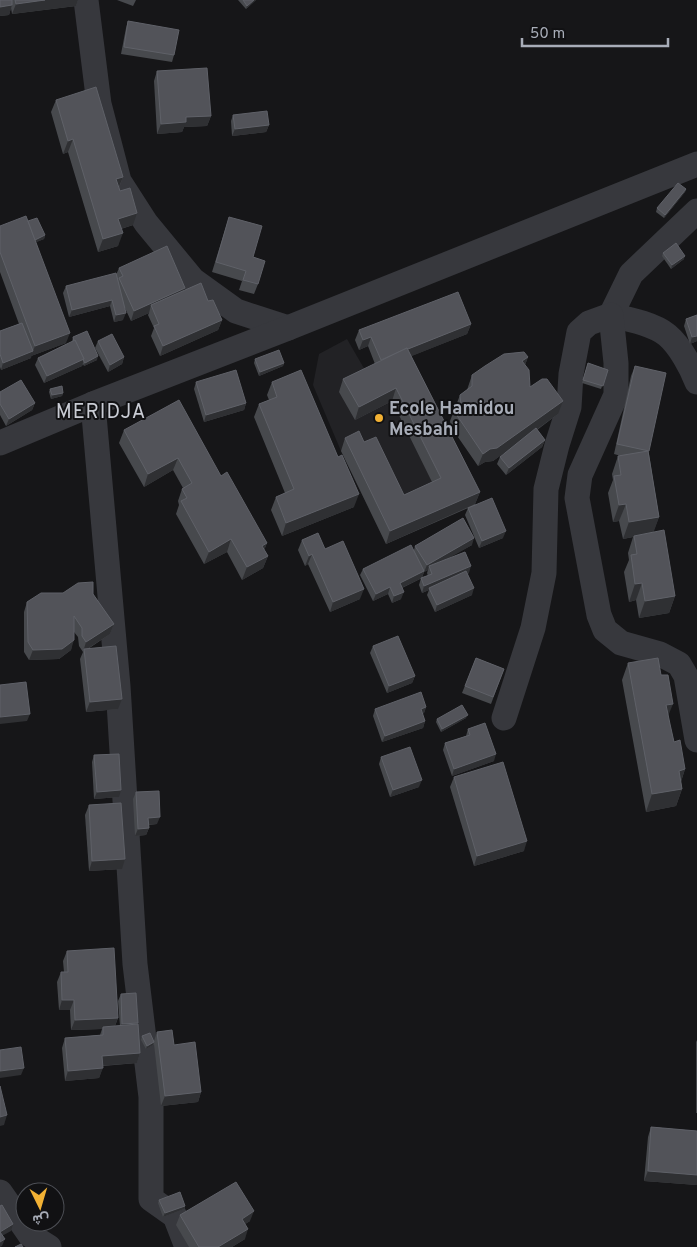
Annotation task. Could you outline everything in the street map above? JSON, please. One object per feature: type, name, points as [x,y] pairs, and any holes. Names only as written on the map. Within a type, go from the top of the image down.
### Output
[{"type":"street","points":[[86,0],[99,104],[119,181],[146,223],[193,280],[236,311],[288,328]]},
{"type":"street","points":[[0,443],[93,404],[697,164]]},
{"type":"street","points":[[697,211],[631,274],[611,315],[616,363],[616,395],[580,475],[577,498],[599,615],[605,630],[621,643],[660,654],[678,664],[686,676],[697,740]]},
{"type":"street","points":[[504,718],[532,628],[544,573],[546,489],[557,445],[570,408],[571,374],[579,332],[589,323],[611,315],[638,321],[667,335],[690,364],[697,382]]},
{"type":"street","points":[[93,404],[118,686],[135,964],[151,1097],[151,1200],[175,1216],[187,1247]]},
{"type":"street","points":[[0,1192],[30,1235],[49,1247]]},
{"type":"shaded area","name":"Ecole Hamidou Mesbahi","points":[[347,339],[369,377],[402,361],[475,504],[386,544],[341,451],[313,385],[319,354]]},
{"type":"building","points":[[0,0],[12,0],[12,5],[0,7]]},
{"type":"building","points":[[15,0],[45,0],[16,4]]},
{"type":"building","points":[[243,0],[254,0],[247,6]]},
{"type":"building","points":[[128,21],[179,30],[174,55],[124,47]]},
{"type":"building","points":[[207,68],[211,116],[186,117],[186,122],[161,124],[157,71]]},
{"type":"building","points":[[96,87],[123,177],[116,179],[120,191],[130,188],[137,213],[118,219],[123,233],[103,239],[73,139],[68,141],[56,100]]},
{"type":"building","points":[[267,111],[269,125],[235,129],[233,115]]},
{"type":"building","points":[[678,183],[686,189],[665,215],[657,208]]},
{"type":"building","points":[[26,216],[70,333],[35,346],[0,252],[0,226]]},
{"type":"building","points":[[229,217],[262,226],[253,257],[265,261],[258,284],[243,280],[246,271],[216,262]]},
{"type":"building","points":[[37,218],[45,235],[35,240],[28,221]]},
{"type":"building","points":[[676,243],[685,256],[672,265],[663,253]]},
{"type":"building","points":[[167,246],[185,288],[134,311],[119,278],[123,276],[119,268]]},
{"type":"building","points":[[116,273],[126,313],[116,315],[112,300],[72,310],[66,286]]},
{"type":"building","points":[[201,283],[208,301],[213,300],[222,320],[163,346],[154,326],[159,324],[151,305]]},
{"type":"building","points":[[458,292],[471,324],[381,360],[371,337],[363,340],[359,330]]},
{"type":"building","points":[[697,315],[697,336],[692,337],[686,319]]},
{"type":"building","points":[[22,323],[33,351],[3,363],[0,354],[0,331]]},
{"type":"building","points":[[87,331],[98,356],[85,363],[73,337]]},
{"type":"building","points":[[112,334],[124,357],[110,365],[98,341]]},
{"type":"building","points":[[75,340],[84,359],[47,376],[38,358]]},
{"type":"building","points":[[407,348],[480,492],[390,531],[345,438],[359,431],[364,442],[376,437],[404,495],[441,478],[396,388],[359,407],[343,379]]},
{"type":"building","points":[[279,350],[284,363],[260,372],[255,359]]},
{"type":"building","points":[[524,352],[528,357],[522,361],[529,370],[530,387],[542,379],[547,379],[563,401],[497,448],[490,449],[483,454],[456,414],[455,409],[461,405],[460,395],[472,386],[472,375],[485,366],[504,354]]},
{"type":"building","points":[[588,363],[608,370],[603,386],[583,380]]},
{"type":"building","points":[[635,366],[666,373],[649,451],[617,444]]},
{"type":"building","points":[[236,370],[246,403],[206,415],[196,382]]},
{"type":"building","points":[[301,370],[338,457],[342,455],[359,494],[286,523],[276,497],[294,489],[259,404],[277,397],[272,382]]},
{"type":"building","points":[[21,380],[35,403],[9,419],[0,404],[0,392]]},
{"type":"building","points":[[62,386],[63,393],[52,395],[50,389]]},
{"type":"building","points":[[179,400],[221,476],[227,472],[267,543],[262,546],[268,556],[247,567],[231,539],[209,552],[181,501],[187,498],[182,489],[192,483],[178,458],[148,474],[124,430]]},
{"type":"building","points":[[536,428],[545,440],[509,468],[500,457]]},
{"type":"building","points":[[648,451],[659,517],[629,522],[626,504],[619,505],[614,476],[621,475],[618,456]]},
{"type":"building","points":[[492,498],[506,531],[482,541],[468,508]]},
{"type":"building","points":[[463,518],[474,538],[427,565],[415,546]]},
{"type":"building","points":[[664,530],[675,596],[645,601],[642,583],[635,584],[631,555],[637,554],[634,536]]},
{"type":"building","points":[[318,533],[325,549],[343,541],[364,589],[333,602],[312,554],[309,556],[302,540]]},
{"type":"building","points":[[411,545],[424,571],[400,583],[404,592],[394,596],[390,587],[376,594],[363,569]]},
{"type":"building","points":[[465,552],[471,566],[424,586],[421,578],[432,574],[429,566]]},
{"type":"building","points":[[466,571],[474,588],[437,605],[429,588]]},
{"type":"building","points":[[93,582],[93,594],[114,624],[86,642],[82,636],[82,628],[74,616],[74,640],[62,649],[33,650],[28,642],[27,602],[41,593],[63,593],[78,583]]},
{"type":"building","points":[[398,636],[415,676],[389,686],[373,646]]},
{"type":"building","points":[[116,646],[122,699],[90,702],[84,649]]},
{"type":"building","points":[[476,658],[504,669],[493,697],[465,686]]},
{"type":"building","points":[[658,658],[661,675],[668,675],[673,704],[666,705],[674,742],[680,740],[685,769],[679,771],[682,789],[652,794],[628,663]]},
{"type":"building","points":[[26,682],[30,714],[0,717],[0,685]]},
{"type":"building","points":[[421,692],[426,707],[421,709],[425,721],[385,736],[375,709]]},
{"type":"building","points":[[462,705],[468,715],[442,729],[437,719]]},
{"type":"building","points":[[485,723],[496,754],[454,769],[445,743],[470,735],[468,729]]},
{"type":"building","points":[[410,747],[422,780],[393,790],[381,757]]},
{"type":"building","points":[[119,754],[121,790],[97,792],[94,755]]},
{"type":"building","points":[[503,762],[527,841],[477,856],[454,777]]},
{"type":"building","points":[[159,791],[160,817],[148,818],[149,828],[138,829],[136,792]]},
{"type":"building","points":[[121,803],[125,859],[92,861],[89,805]]},
{"type":"building","points":[[114,948],[118,1018],[75,1020],[74,1000],[62,1000],[61,972],[68,972],[67,951]]},
{"type":"building","points":[[136,993],[138,1023],[122,1024],[121,994]]},
{"type":"building","points":[[138,1024],[140,1053],[102,1056],[103,1068],[68,1071],[65,1038],[103,1035],[103,1027]]},
{"type":"building","points":[[172,1030],[174,1045],[195,1042],[201,1092],[165,1096],[157,1032]]},
{"type":"building","points":[[150,1033],[154,1042],[147,1046],[142,1036]]},
{"type":"building","points":[[21,1047],[24,1068],[0,1071],[0,1050]]},
{"type":"building","points":[[0,1086],[7,1115],[0,1117]]},
{"type":"building","points":[[651,1127],[697,1131],[697,1175],[648,1171]]},
{"type":"building","points":[[236,1182],[254,1211],[242,1219],[248,1229],[218,1247],[199,1247],[180,1215]]},
{"type":"building","points":[[180,1192],[185,1206],[165,1213],[159,1200]]},
{"type":"building","points":[[2,1205],[13,1224],[0,1232],[0,1206]]},
{"type":"building","points":[[0,1232],[5,1239],[0,1242]]},
{"type":"place","name":"Ecole Hamidou Mesbahi","points":[[379,418]]},
{"type":"district","name":"MERIDJA","points":[[101,411]]}]
